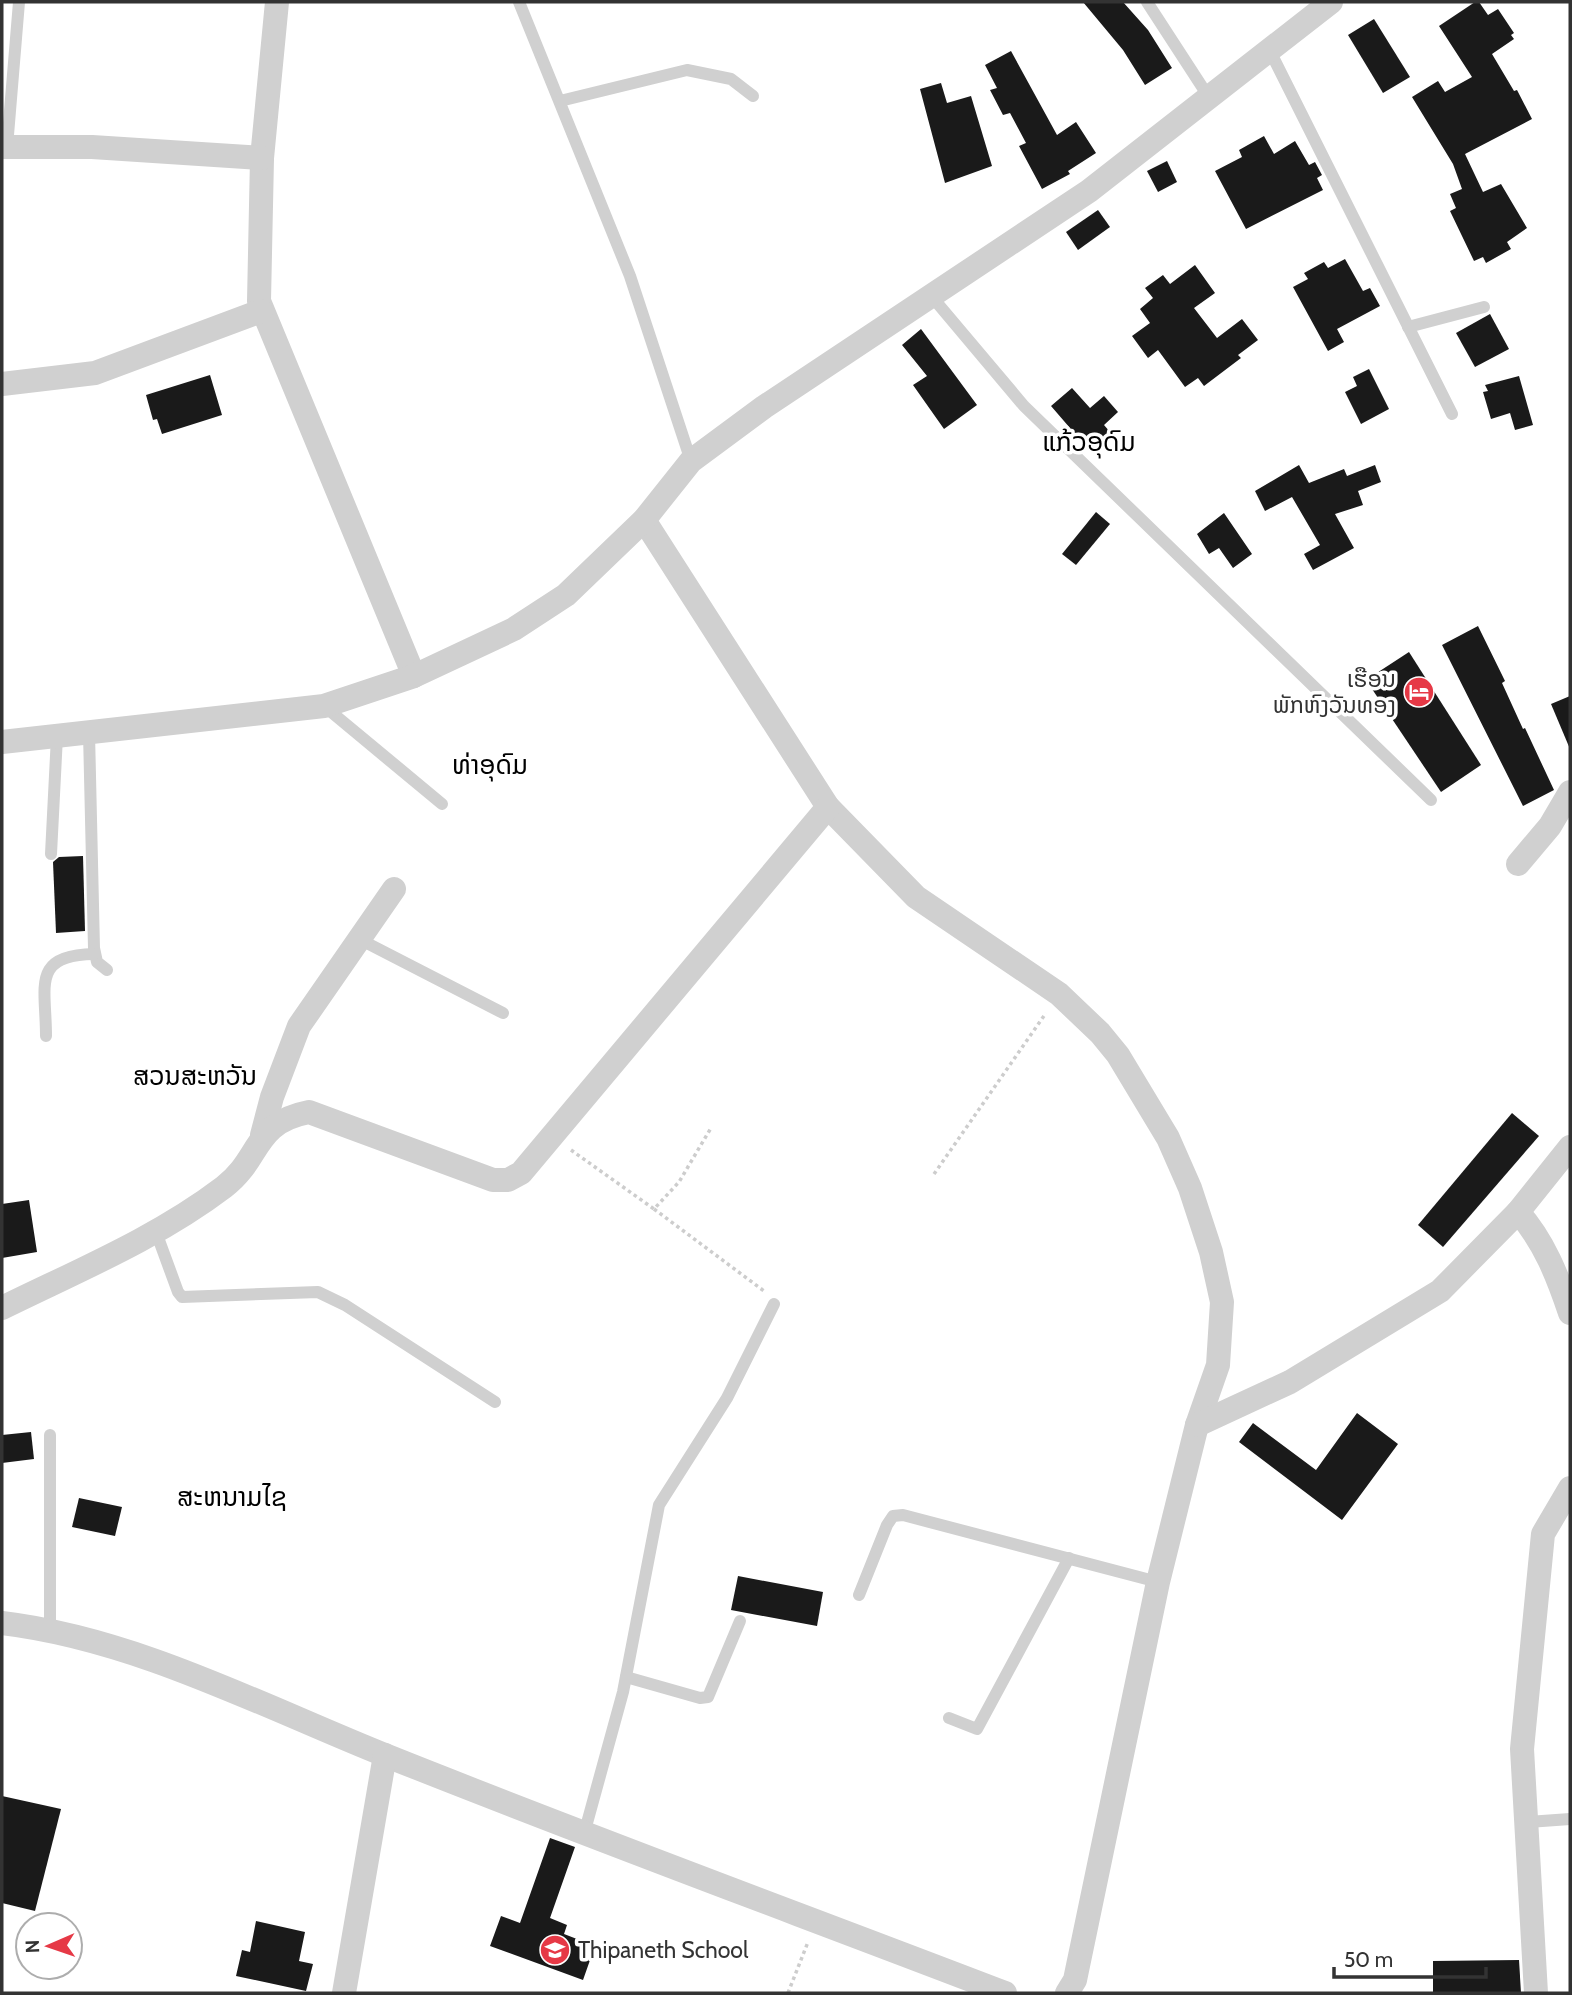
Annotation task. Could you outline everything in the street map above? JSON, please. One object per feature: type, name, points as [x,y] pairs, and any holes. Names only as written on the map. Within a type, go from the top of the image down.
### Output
[{"type":"street","points":[[277,2],[262,159],[261,311],[414,676]]},
{"type":"street","points":[[2,742],[324,706],[414,676],[514,629],[566,595],[644,520],[691,461],[764,407],[933,298],[1089,191],[1210,99],[1325,4]]},
{"type":"street","points":[[4,147],[92,147],[262,159]]},
{"type":"street","points":[[2,384],[95,373],[261,311]]},
{"type":"street","points":[[644,520],[828,807],[916,897],[1059,994],[1100,1033],[1135,1080],[1174,1150],[1212,1252],[1222,1302],[1223,1330],[1219,1365],[1197,1424],[1158,1582],[1075,1980],[1068,1993]]},
{"type":"street","points":[[1518,864],[1550,826],[1570,792]]},
{"type":"street","points":[[2,1308],[156,1232],[232,1180],[262,1136],[288,1116],[310,1112],[493,1180],[509,1180],[521,1173],[828,807]]},
{"type":"street","points":[[262,1136],[272,1097],[299,1026],[394,889]]},
{"type":"street","points":[[1197,1424],[1290,1382],[1440,1291],[1518,1212],[1570,1147]]},
{"type":"street","points":[[1518,1212],[1530,1225],[1555,1270],[1570,1314]]},
{"type":"street","points":[[1536,1993],[1522,1749],[1541,1548],[1550,1520],[1570,1488]]},
{"type":"street","points":[[2,1623],[50,1628],[130,1653],[584,1833],[1006,1993]]},
{"type":"street","points":[[344,1993],[385,1755]]},
{"type":"lane","points":[[4,147],[19,2]]},
{"type":"lane","points":[[519,2],[630,276],[691,461]]},
{"type":"lane","points":[[1147,2],[1210,99]]},
{"type":"lane","points":[[1270,51],[1452,414]]},
{"type":"lane","points":[[560,101],[687,70],[731,79],[753,96]]},
{"type":"lane","points":[[933,298],[1024,406],[1432,800]]},
{"type":"lane","points":[[1408,327],[1484,307]]},
{"type":"lane","points":[[324,706],[442,804]]},
{"type":"lane","points":[[89,733],[94,954],[97,962],[107,970]]},
{"type":"lane","points":[[51,854],[57,736]]},
{"type":"lane","points":[[359,939],[503,1013]]},
{"type":"lane","points":[[46,1036],[49,970],[57,960],[68,954],[94,954]]},
{"type":"lane","points":[[156,1232],[177,1292],[182,1297],[318,1292],[345,1305],[495,1402]]},
{"type":"lane","points":[[584,1833],[626,1678],[659,1505],[727,1398],[774,1304]]},
{"type":"lane","points":[[50,1435],[50,1628]]},
{"type":"lane","points":[[859,1595],[893,1516],[903,1515],[1158,1582]]},
{"type":"lane","points":[[948,1718],[977,1729],[1069,1558]]},
{"type":"lane","points":[[626,1678],[700,1698],[708,1697],[740,1621]]},
{"type":"lane","points":[[1528,1822],[1570,1819]]},
{"type":"path","points":[[934,1174],[1059,994]]},
{"type":"path","points":[[654,1209],[679,1182],[711,1128]]},
{"type":"path","points":[[552,1136],[772,1297],[774,1304]]},
{"type":"path","points":[[788,1993],[816,1920]]},
{"type":"building","points":[[1083,2],[1123,2],[1148,30],[1172,68],[1145,85],[1123,50]]},
{"type":"building","points":[[1479,2],[1488,15],[1498,9],[1514,33],[1511,35],[1514,39],[1492,54],[1514,91],[1517,90],[1532,119],[1465,154],[1483,192],[1501,184],[1527,228],[1507,242],[1511,249],[1486,263],[1483,257],[1474,261],[1450,211],[1456,208],[1450,194],[1462,189],[1453,164],[1412,97],[1438,81],[1445,92],[1472,77],[1439,26]]},
{"type":"building","points":[[1374,19],[1410,77],[1383,93],[1348,35]]},
{"type":"building","points":[[1011,51],[1057,135],[1076,122],[1096,153],[1068,171],[1070,174],[1042,189],[1019,146],[1026,143],[1010,113],[1003,115],[990,90],[997,88],[985,65]]},
{"type":"building","points":[[941,83],[947,103],[971,96],[992,166],[945,183],[920,89]]},
{"type":"building","points":[[1264,136],[1274,154],[1295,141],[1309,165],[1315,162],[1322,175],[1317,178],[1323,190],[1246,229],[1215,171],[1242,157],[1239,150]]},
{"type":"building","points":[[1167,161],[1177,182],[1158,192],[1147,171]]},
{"type":"building","points":[[1098,210],[1110,227],[1078,250],[1066,232]]},
{"type":"building","points":[[1345,259],[1363,291],[1370,288],[1380,306],[1337,329],[1344,342],[1328,351],[1293,287],[1308,279],[1304,273],[1324,262],[1328,268]]},
{"type":"building","points":[[1195,265],[1215,293],[1194,308],[1217,338],[1242,319],[1258,340],[1238,355],[1241,358],[1204,386],[1198,378],[1185,387],[1158,350],[1148,358],[1132,336],[1150,323],[1140,309],[1153,298],[1145,288],[1163,275],[1170,284]]},
{"type":"building","points":[[1490,314],[1509,349],[1475,367],[1456,333]]},
{"type":"building","points":[[921,329],[977,405],[944,429],[913,385],[927,376],[902,345]]},
{"type":"building","points":[[1369,369],[1389,409],[1361,424],[1345,392],[1357,386],[1353,377]]},
{"type":"building","points":[[210,375],[222,415],[162,434],[157,419],[153,420],[146,395]]},
{"type":"building","points":[[1519,376],[1533,425],[1515,430],[1510,413],[1491,419],[1483,392],[1488,391],[1485,385]]},
{"type":"building","points":[[1072,388],[1090,408],[1104,396],[1118,412],[1104,425],[1110,432],[1089,450],[1051,406]]},
{"type":"building","points":[[1299,465],[1309,483],[1344,469],[1347,476],[1375,465],[1381,482],[1358,491],[1363,505],[1335,514],[1354,548],[1313,570],[1304,554],[1320,545],[1292,497],[1265,511],[1255,491]]},
{"type":"building","points":[[1096,512],[1110,524],[1076,565],[1062,554]]},
{"type":"building","points":[[1224,513],[1252,554],[1233,568],[1219,548],[1209,554],[1197,534]]},
{"type":"building","points":[[1478,626],[1505,681],[1502,683],[1523,729],[1525,728],[1554,790],[1523,806],[1442,645]]},
{"type":"building","points":[[1409,652],[1481,765],[1441,792],[1366,680]]},
{"type":"building","points":[[1570,696],[1570,749],[1551,704]]},
{"type":"building","points":[[83,856],[85,931],[56,933],[53,862],[59,857]]},
{"type":"building","points":[[1512,1113],[1539,1136],[1443,1247],[1418,1225]]},
{"type":"building","points":[[29,1200],[37,1252],[2,1258],[2,1204]]},
{"type":"building","points":[[1357,1413],[1398,1444],[1342,1520],[1239,1442],[1253,1423],[1316,1470]]},
{"type":"building","points":[[31,1432],[34,1459],[2,1463],[2,1435]]},
{"type":"building","points":[[79,1498],[122,1507],[115,1536],[72,1527]]},
{"type":"building","points":[[738,1576],[823,1592],[817,1626],[731,1610]]},
{"type":"building","points":[[2,1796],[61,1809],[35,1911],[2,1903]]},
{"type":"building","points":[[550,1838],[575,1847],[550,1918],[567,1925],[564,1934],[595,1946],[583,1980],[490,1946],[501,1916],[520,1923]]},
{"type":"building","points":[[256,1921],[305,1932],[299,1961],[313,1964],[306,1991],[236,1976],[242,1950],[250,1952]]},
{"type":"building","points":[[1519,1960],[1521,1993],[1433,1993],[1433,1961]]},
{"type":"place","name":"ເຮືອນ ພັກຫົງວັນທອງ","points":[[1419,692]]},
{"type":"place","name":"Thipaneth School","points":[[555,1950]]},
{"type":"district","name":"ແກ້ວອຸດົມ","points":[[1089,442]]},
{"type":"district","name":"ທ່າອຸດົມ","points":[[490,765]]},
{"type":"district","name":"ສວນສະຫວັນ","points":[[195,1076]]},
{"type":"district","name":"ສະຫນາມໄຊ","points":[[232,1497]]}]
